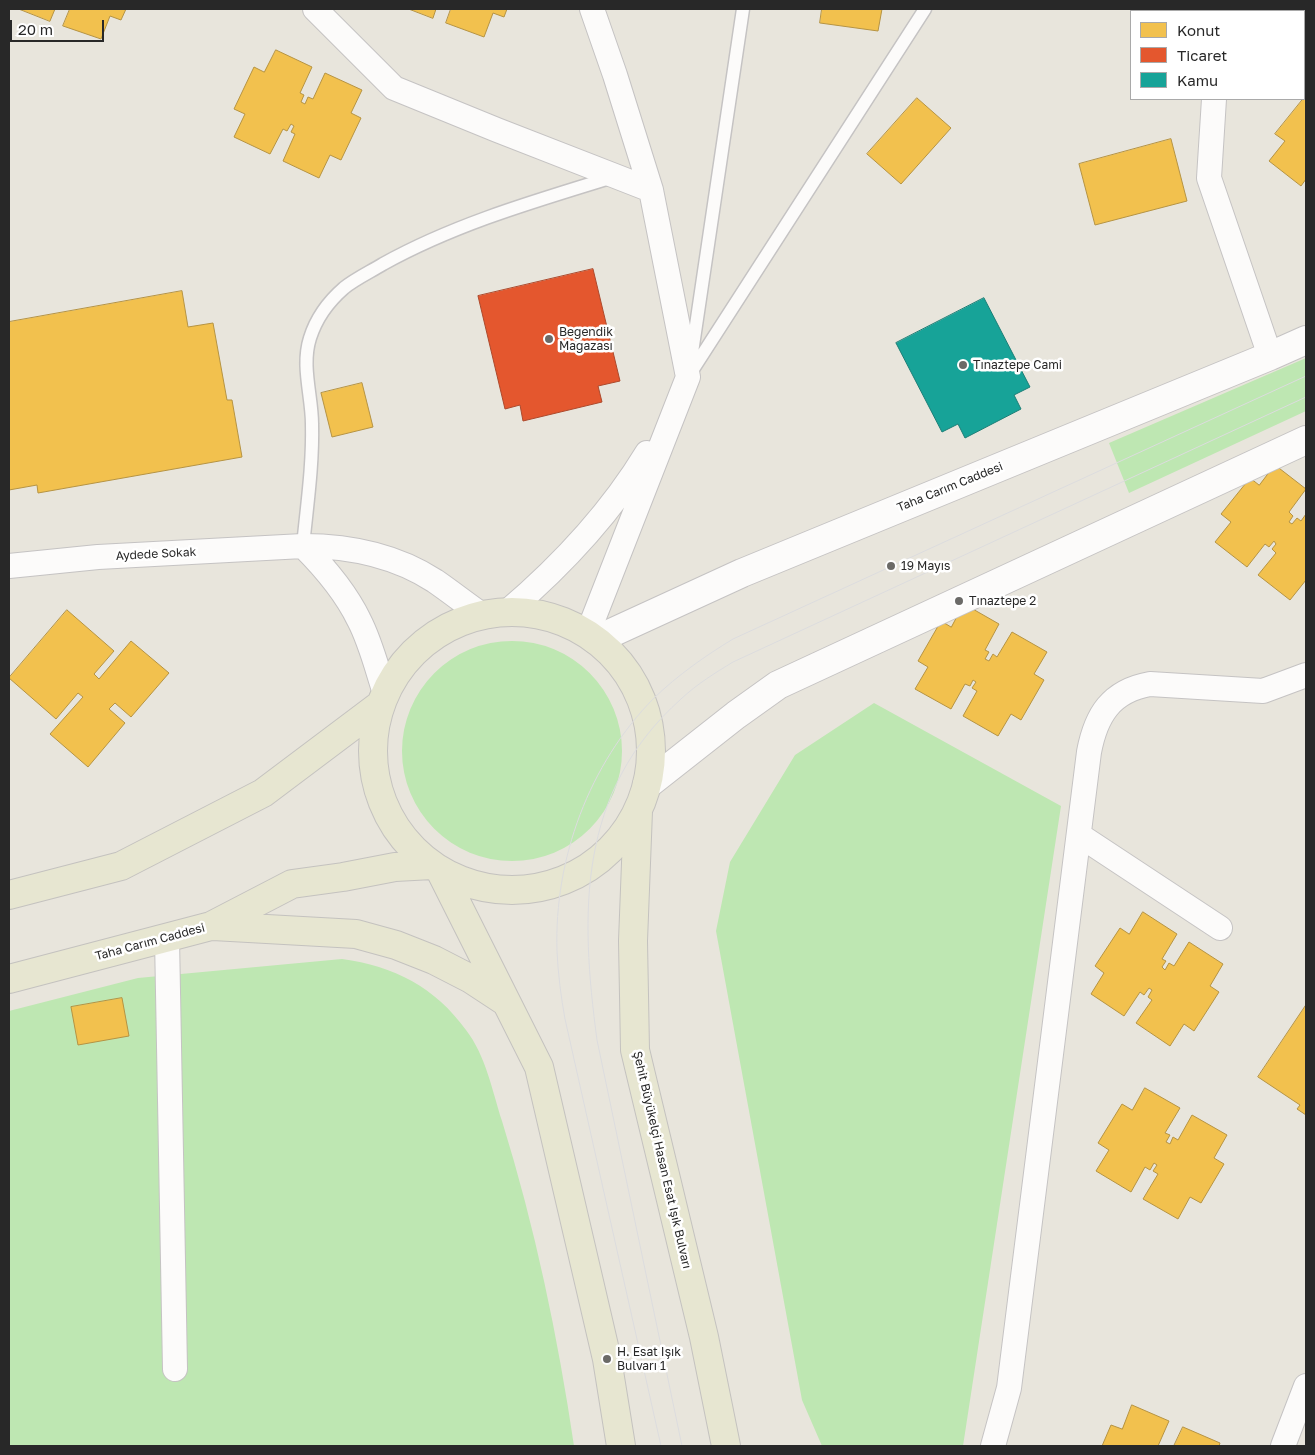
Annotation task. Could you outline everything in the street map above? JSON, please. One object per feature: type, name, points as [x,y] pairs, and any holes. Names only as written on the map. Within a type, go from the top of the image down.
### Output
[{"type":"main road","name":"Taha Carım Caddesi","points":[[591,638],[742,572],[1306,340]]},
{"type":"main road","points":[[643,797],[736,716],[778,685],[1306,440]]},
{"type":"main road","points":[[494,614],[533,614],[558,620],[591,638],[620,664],[635,686],[645,709],[650,734],[651,760],[643,797],[626,832],[609,851],[589,867],[566,879],[546,886],[516,890],[490,889],[465,883],[420,857],[403,839],[388,817],[378,794],[373,768],[372,743],[376,718],[382,699],[398,671],[414,651],[434,635],[457,623],[494,614]]},
{"type":"main road","points":[[9,895],[121,866],[263,793],[382,699]]},
{"type":"main road","name":"Şehit Büyükelçi Hasan Esat Işık Bulvarı","points":[[643,797],[633,941],[635,1050],[704,1337],[726,1446]]},
{"type":"main road","name":"Taha Carım Caddesi","points":[[9,979],[211,926],[292,884],[395,867],[437,868]]},
{"type":"main road","points":[[437,868],[539,1067],[607,1359],[621,1446]]},
{"type":"main road","points":[[211,926],[356,934],[396,945],[434,960],[472,979],[506,1002]]},
{"type":"street","points":[[315,9],[394,88],[652,190]]},
{"type":"street","points":[[591,638],[688,377],[652,190],[592,9]]},
{"type":"street","points":[[1214,100],[1208,178],[1270,356]]},
{"type":"street","points":[[494,614],[541,583],[601,519],[634,474],[664,427],[688,377]]},
{"type":"street","points":[[303,546],[343,592],[359,619],[370,644],[382,699]]},
{"type":"street","name":"Aydede Sokak","points":[[9,566],[98,557],[331,546],[359,549],[386,557],[412,568],[494,614]]},
{"type":"street","points":[[993,1446],[1010,1388],[1092,738],[1112,700],[1137,686],[1150,684],[1263,691],[1306,675]]},
{"type":"street","points":[[1079,835],[1220,928]]},
{"type":"street","points":[[167,938],[176,1369]]},
{"type":"street","points":[[1283,1446],[1306,1386]]},
{"type":"lane","points":[[688,377],[744,9]]},
{"type":"lane","points":[[688,377],[925,9]]},
{"type":"lane","points":[[303,546],[312,457],[312,422],[307,355],[310,338],[319,316],[345,288],[408,250],[510,208],[616,176]]},
{"type":"green space","points":[[1306,358],[1306,411],[1129,493],[1109,443]]},
{"type":"green space","points":[[512,641],[544,646],[564,654],[582,666],[597,681],[609,699],[617,719],[622,751],[617,783],[609,803],[597,821],[582,836],[564,848],[544,856],[512,861],[480,856],[460,848],[442,836],[427,821],[415,803],[407,783],[402,751],[407,719],[415,699],[427,681],[442,666],[460,654],[480,646]]},
{"type":"green space","points":[[874,703],[1061,806],[963,1446],[822,1446],[802,1400],[716,931],[730,862],[795,755]]},
{"type":"green space","points":[[342,959],[361,962],[396,973],[427,990],[454,1015],[479,1051],[488,1074],[514,1161],[535,1242],[561,1364],[574,1446],[9,1446],[9,1011],[138,978]]},
{"type":"building: Konut","points":[[19,9],[55,9],[50,21]]},
{"type":"building: Konut","points":[[70,9],[126,9],[121,20],[110,16],[101,39],[63,26]]},
{"type":"building: Konut","points":[[409,9],[436,9],[433,18]]},
{"type":"building: Konut","points":[[451,9],[507,9],[504,17],[493,13],[484,37],[446,23]]},
{"type":"building: Konut","points":[[822,9],[882,9],[878,31],[820,23]]},
{"type":"building: Konut","points":[[276,50],[312,67],[300,93],[304,95],[301,102],[305,104],[308,97],[313,99],[325,73],[362,90],[351,113],[361,118],[341,160],[330,155],[319,178],[283,161],[295,134],[291,132],[294,126],[291,124],[287,131],[283,129],[270,154],[234,137],[245,114],[234,109],[254,67],[264,72]]},
{"type":"building: Konut","points":[[917,98],[951,128],[901,184],[867,154]]},
{"type":"building: Konut","points":[[1306,99],[1306,179],[1301,186],[1269,161],[1285,141],[1275,134],[1302,100]]},
{"type":"building: Konut","points":[[1171,139],[1187,201],[1095,225],[1079,164]]},
{"type":"building: Konut","points":[[182,291],[188,327],[213,323],[227,400],[232,400],[242,457],[38,493],[37,485],[9,490],[9,322]]},
{"type":"building: Konut","points":[[362,383],[373,427],[332,437],[321,393]]},
{"type":"building: Konut","points":[[1275,465],[1306,489],[1289,512],[1293,516],[1289,522],[1292,524],[1297,518],[1301,521],[1306,514],[1306,580],[1290,600],[1258,575],[1276,553],[1272,549],[1276,544],[1274,541],[1269,547],[1265,544],[1247,567],[1215,542],[1231,522],[1221,514],[1250,478],[1259,485]]},
{"type":"building: Konut","points":[[964,604],[999,624],[985,650],[989,652],[985,659],[989,661],[993,654],[997,657],[1012,632],[1047,652],[1034,674],[1044,680],[1021,720],[1011,714],[998,736],[963,716],[977,691],[972,688],[976,682],[973,680],[970,686],[965,684],[951,709],[915,689],[928,667],[918,661],[941,621],[951,627]]},
{"type":"building: Konut","points":[[67,610],[114,651],[94,674],[99,679],[131,641],[169,673],[131,717],[115,703],[109,709],[125,723],[88,767],[50,734],[83,697],[78,693],[56,719],[9,678]]},
{"type":"building: Konut","points":[[1143,912],[1177,934],[1162,959],[1166,961],[1162,967],[1165,970],[1169,963],[1174,966],[1189,942],[1223,964],[1210,986],[1219,992],[1194,1031],[1184,1024],[1170,1046],[1136,1023],[1152,1000],[1148,997],[1152,990],[1149,988],[1144,995],[1140,992],[1124,1016],[1091,994],[1104,973],[1095,966],[1120,928],[1129,934]]},
{"type":"building: Konut","points":[[122,998],[129,1036],[78,1045],[71,1007]]},
{"type":"building: Konut","points":[[1306,1005],[1306,1115],[1297,1109],[1300,1105],[1258,1077]]},
{"type":"building: Konut","points":[[1145,1088],[1180,1108],[1165,1133],[1170,1135],[1166,1142],[1170,1144],[1173,1137],[1178,1140],[1192,1115],[1227,1135],[1214,1158],[1224,1164],[1201,1203],[1190,1197],[1178,1219],[1143,1199],[1158,1174],[1153,1171],[1157,1165],[1154,1163],[1150,1170],[1145,1167],[1131,1192],[1096,1171],[1109,1150],[1098,1143],[1122,1104],[1132,1110]]},
{"type":"building: Konut","points":[[1132,1405],[1169,1421],[1158,1446],[1102,1446],[1111,1425],[1122,1429]]},
{"type":"building: Konut","points":[[1183,1427],[1220,1443],[1219,1446],[1174,1446]]},
{"type":"building: Ticaret","name":"Beğendik Mağazası","points":[[593,269],[620,381],[598,386],[602,402],[523,421],[520,405],[505,409],[478,296]]},
{"type":"building: Kamu","name":"Tınaztepe Cami","points":[[984,298],[1030,387],[1014,395],[1021,409],[965,438],[958,424],[942,432],[896,343]]},
{"type":"tram line","points":[[661,1446],[565,1019],[557,960],[558,916],[569,848],[580,815],[594,783],[611,752],[631,724],[654,698],[692,666],[733,639],[1306,376]]},
{"type":"tram line","points":[[682,1446],[597,1040],[591,993],[588,946],[589,901],[594,857],[604,814],[622,774],[647,735],[681,699],[733,662],[1306,397]]},
{"type":"place","name":"Beğendik Mağazası","points":[[549,339]]},
{"type":"place","name":"Tınaztepe Cami","points":[[963,365]]},
{"type":"place","name":"19 Mayıs","points":[[891,566]]},
{"type":"place","name":"Tınaztepe 2","points":[[959,601]]},
{"type":"place","name":"H. Esat Işık Bulvarı 1","points":[[607,1359]]}]
